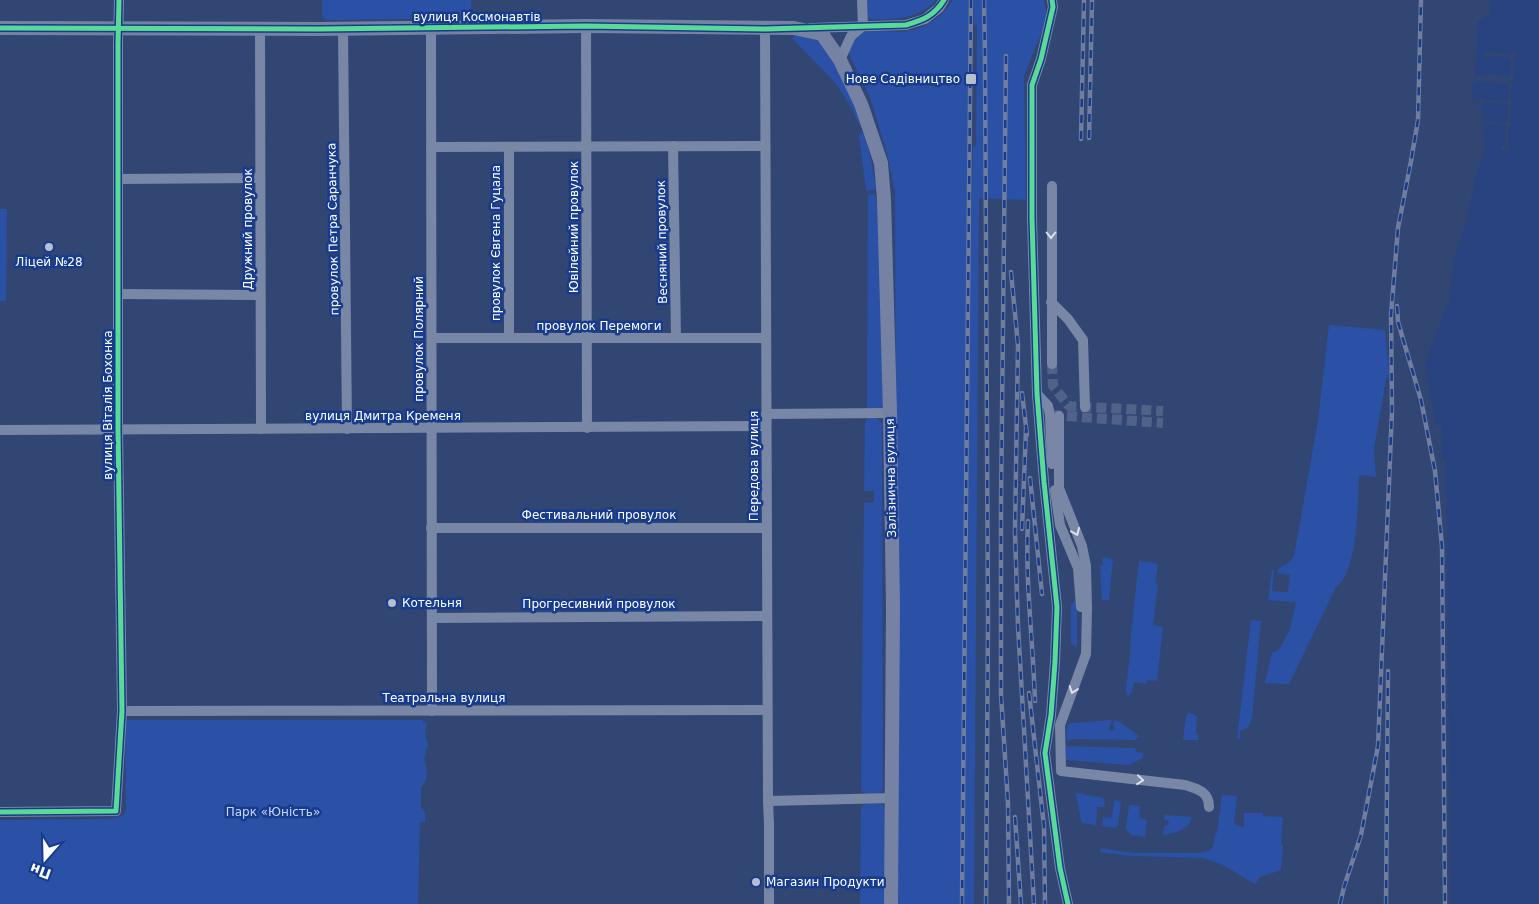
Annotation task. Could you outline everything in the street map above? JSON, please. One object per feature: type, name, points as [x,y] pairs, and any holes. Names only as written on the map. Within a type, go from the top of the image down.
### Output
[{"type":"street","name":"вулиця Віталія Бохонка","points":[[0,812],[116,811],[122,712],[118,430],[119,0]]},
{"type":"street","points":[[840,60],[851,36],[862,26],[862,0]]},
{"type":"street","name":"вулиця Космонавтів","points":[[0,28],[344,29],[586,26],[765,29],[906,25],[926,19],[939,8],[944,0]]},
{"type":"street","points":[[1052,0],[1053,7],[1041,59],[1032,85],[1032,218],[1037,394],[1057,607],[1051,715],[1045,754],[1060,868],[1068,904]]},
{"type":"street","name":"Ювілейний провулок","points":[[586,26],[587,428]]},
{"type":"street","name":"провулок Полярний","points":[[431,27],[432,711]]},
{"type":"street","name":"Залізнична вулиця","points":[[794,28],[822,34],[840,60],[861,104],[881,163],[884,199],[890,414],[893,606],[891,904]]},
{"type":"street","name":"Дружний провулок","points":[[260,29],[260,429]]},
{"type":"street","name":"провулок Петра Саранчука","points":[[344,29],[347,429]]},
{"type":"street","name":"Передова вулиця","points":[[765,29],[766,616],[769,904]]},
{"type":"street","name":"Весняний провулок","points":[[673,146],[676,338]]},
{"type":"street","points":[[431,147],[764,146]]},
{"type":"street","name":"провулок Євгена Гуцала","points":[[508,147],[509,338]]},
{"type":"street","points":[[118,179],[260,178]]},
{"type":"street","points":[[1052,186],[1052,364]]},
{"type":"street","points":[[118,294],[260,295]]},
{"type":"street","points":[[1051,302],[1068,318],[1083,340],[1085,407]]},
{"type":"street","name":"провулок Перемоги","points":[[432,338],[766,338]]},
{"type":"street","points":[[1037,394],[1048,406],[1050,415],[1052,462],[1060,525],[1078,568],[1081,608]]},
{"type":"street","points":[[766,414],[890,414]]},
{"type":"street","points":[[1059,416],[1059,488],[1082,546],[1086,566],[1087,608],[1086,654],[1060,725],[1061,771],[1185,785],[1196,788],[1206,794],[1209,806]]},
{"type":"street","name":"вулиця Дмитра Кременя","points":[[0,430],[766,426]]},
{"type":"street","name":"Фестивальний провулок","points":[[431,528],[766,528]]},
{"type":"street","name":"Прогресивний провулок","points":[[432,618],[766,616]]},
{"type":"street","name":"Театральна вулиця","points":[[122,712],[767,710]]},
{"type":"street","points":[[768,801],[892,798]]},
{"type":"green space","points":[[322,0],[471,0],[471,18],[328,20],[324,19],[322,14]]},
{"type":"green space","points":[[867,0],[936,0],[929,7],[915,15],[873,20],[867,16]]},
{"type":"green space","points":[[953,0],[970,0],[961,904],[898,904],[895,192],[888,157],[870,97],[848,52],[854,37],[858,34],[871,31],[901,32],[914,30],[933,21],[944,12]]},
{"type":"green space","points":[[974,0],[1044,0],[1047,19],[1024,76],[1026,200],[979,198],[974,904],[964,904],[970,276],[973,147],[976,146],[977,25],[974,25]]},
{"type":"green space","points":[[795,35],[818,41],[824,46],[837,67],[862,125],[859,125],[850,105],[837,85],[793,39]]},
{"type":"green space","points":[[861,132],[864,134],[871,159],[876,189],[874,190],[867,191],[866,189],[859,136]]},
{"type":"green space","points":[[869,194],[875,194],[878,205],[884,406],[880,409],[867,409]]},
{"type":"green space","points":[[0,209],[7,209],[6,301],[0,301]]},
{"type":"green space","points":[[1329,325],[1385,330],[1389,373],[1386,380],[1374,449],[1376,477],[1359,475],[1357,518],[1353,552],[1349,567],[1343,579],[1336,587],[1289,684],[1265,683],[1272,653],[1279,650],[1290,629],[1296,602],[1268,600],[1272,570],[1274,570],[1272,591],[1288,592],[1290,575],[1277,573],[1278,569],[1289,562],[1294,556],[1318,421]]},
{"type":"green space","points":[[869,418],[876,419],[882,424],[883,790],[878,795],[864,794],[861,790],[864,503],[874,502],[874,491],[864,491],[865,421]]},
{"type":"green space","points":[[1102,557],[1113,559],[1109,600],[1102,600],[1100,566],[1103,565]]},
{"type":"green space","points":[[1139,561],[1156,563],[1158,565],[1155,583],[1158,584],[1153,625],[1163,627],[1157,681],[1147,680],[1146,684],[1134,682],[1130,696],[1127,695],[1126,689]]},
{"type":"green space","points":[[1077,599],[1077,648],[1071,643],[1071,605]]},
{"type":"green space","points":[[1251,620],[1261,621],[1252,718],[1249,726],[1240,731],[1240,739],[1237,739]]},
{"type":"green space","points":[[1188,713],[1197,716],[1196,732],[1198,740],[1183,740]]},
{"type":"green space","name":"Парк «Юність»","points":[[125,720],[423,720],[423,723],[427,722],[425,732],[428,745],[424,758],[427,773],[426,780],[421,788],[421,807],[424,812],[425,822],[420,822],[418,904],[0,904],[0,820],[111,819],[124,815],[126,810]]},
{"type":"green space","points":[[1112,720],[1109,728],[1110,731],[1113,731],[1115,726],[1113,726],[1114,720],[1120,722],[1140,737],[1137,737],[1136,740],[1066,740],[1067,725]]},
{"type":"green space","points":[[1066,746],[1135,748],[1136,752],[1143,753],[1143,758],[1129,765],[1066,760]]},
{"type":"green space","points":[[1077,793],[1103,798],[1105,802],[1104,807],[1097,807],[1096,825],[1081,821]]},
{"type":"green space","points":[[1222,795],[1237,796],[1234,824],[1244,828],[1244,813],[1263,813],[1263,816],[1283,817],[1281,870],[1260,877],[1255,884],[1223,865],[1204,858],[1131,856],[1100,852],[1101,848],[1132,853],[1199,853],[1209,851],[1213,847],[1217,833]]},
{"type":"green space","points":[[1114,800],[1121,803],[1118,825],[1115,828],[1102,826],[1103,817],[1112,818]]},
{"type":"green space","points":[[869,802],[882,804],[885,809],[884,904],[860,904],[861,808]]},
{"type":"green space","points":[[1129,805],[1140,806],[1139,818],[1147,820],[1145,837],[1131,835],[1126,829]]},
{"type":"green space","points":[[1165,815],[1192,817],[1185,828],[1163,835],[1164,826],[1168,825],[1169,820],[1164,820]]},
{"type":"shaded area","points":[[1490,0],[1539,0],[1539,904],[1451,904],[1446,460],[1441,459],[1442,426],[1436,425],[1425,363],[1450,299],[1454,259],[1466,222],[1476,175],[1485,149],[1482,106],[1471,97],[1476,66],[1478,21],[1489,14]]},
{"type":"pier","points":[[1484,51],[1516,53],[1512,85],[1511,127],[1509,127],[1509,152],[1501,151],[1501,146],[1505,146],[1505,125],[1484,123],[1484,125],[1481,125],[1480,120],[1505,123],[1507,121],[1508,106],[1506,104],[1485,102],[1485,104],[1480,104],[1480,102],[1473,102],[1470,99],[1480,100],[1481,98],[1506,102],[1508,100],[1509,84],[1482,82],[1482,80],[1478,80],[1475,83],[1475,80],[1471,80],[1472,77],[1482,77],[1482,74],[1510,76],[1511,59],[1509,57],[1483,57]]},
{"type":"tunnel","points":[[1052,364],[1053,386],[1069,406],[1163,411]]},
{"type":"tunnel","points":[[1052,415],[1163,423]]},
{"type":"railway","points":[[962,904],[971,0]]},
{"type":"railway","points":[[984,0],[988,621],[986,904]]},
{"type":"railway","points":[[1081,139],[1084,0]]},
{"type":"railway","points":[[1089,138],[1092,0]]},
{"type":"railway","points":[[1340,904],[1361,835],[1378,746],[1392,411],[1391,315],[1398,228],[1418,120],[1421,0]]},
{"type":"railway","points":[[1006,56],[1001,695],[1008,803],[1009,904]]},
{"type":"railway","points":[[1011,272],[1018,345],[1015,532],[1018,626],[1034,904]]},
{"type":"railway","points":[[1397,306],[1398,322],[1421,400],[1435,471],[1442,547],[1445,904]]},
{"type":"railway","points":[[1022,393],[1027,435]]},
{"type":"railway","points":[[1022,529],[1026,429]]},
{"type":"railway","points":[[1030,478],[1042,594]]},
{"type":"railway","points":[[1028,521],[1028,588],[1035,701]]},
{"type":"railway","points":[[1386,904],[1388,671]]},
{"type":"railway","points":[[1029,693],[1044,826],[1045,904]]},
{"type":"railway","points":[[1015,817],[1021,904]]},
{"type":"cycle path","points":[[0,812],[116,811],[122,711],[118,430],[119,0]]},
{"type":"cycle path","points":[[0,28],[319,29],[586,26],[765,29],[906,25],[928,17],[944,0]]},
{"type":"cycle path","points":[[1052,0],[1053,7],[1041,59],[1032,85],[1032,218],[1037,394],[1057,607],[1051,715],[1045,753],[1060,868],[1068,904]]},
{"type":"place","name":"Нове Садівництво","points":[[971,79]]},
{"type":"place","name":"Ліцей №28","points":[[49,247]]},
{"type":"place","name":"Котельня","points":[[392,603]]},
{"type":"place","name":"Магазин Продукти","points":[[756,882]]}]
